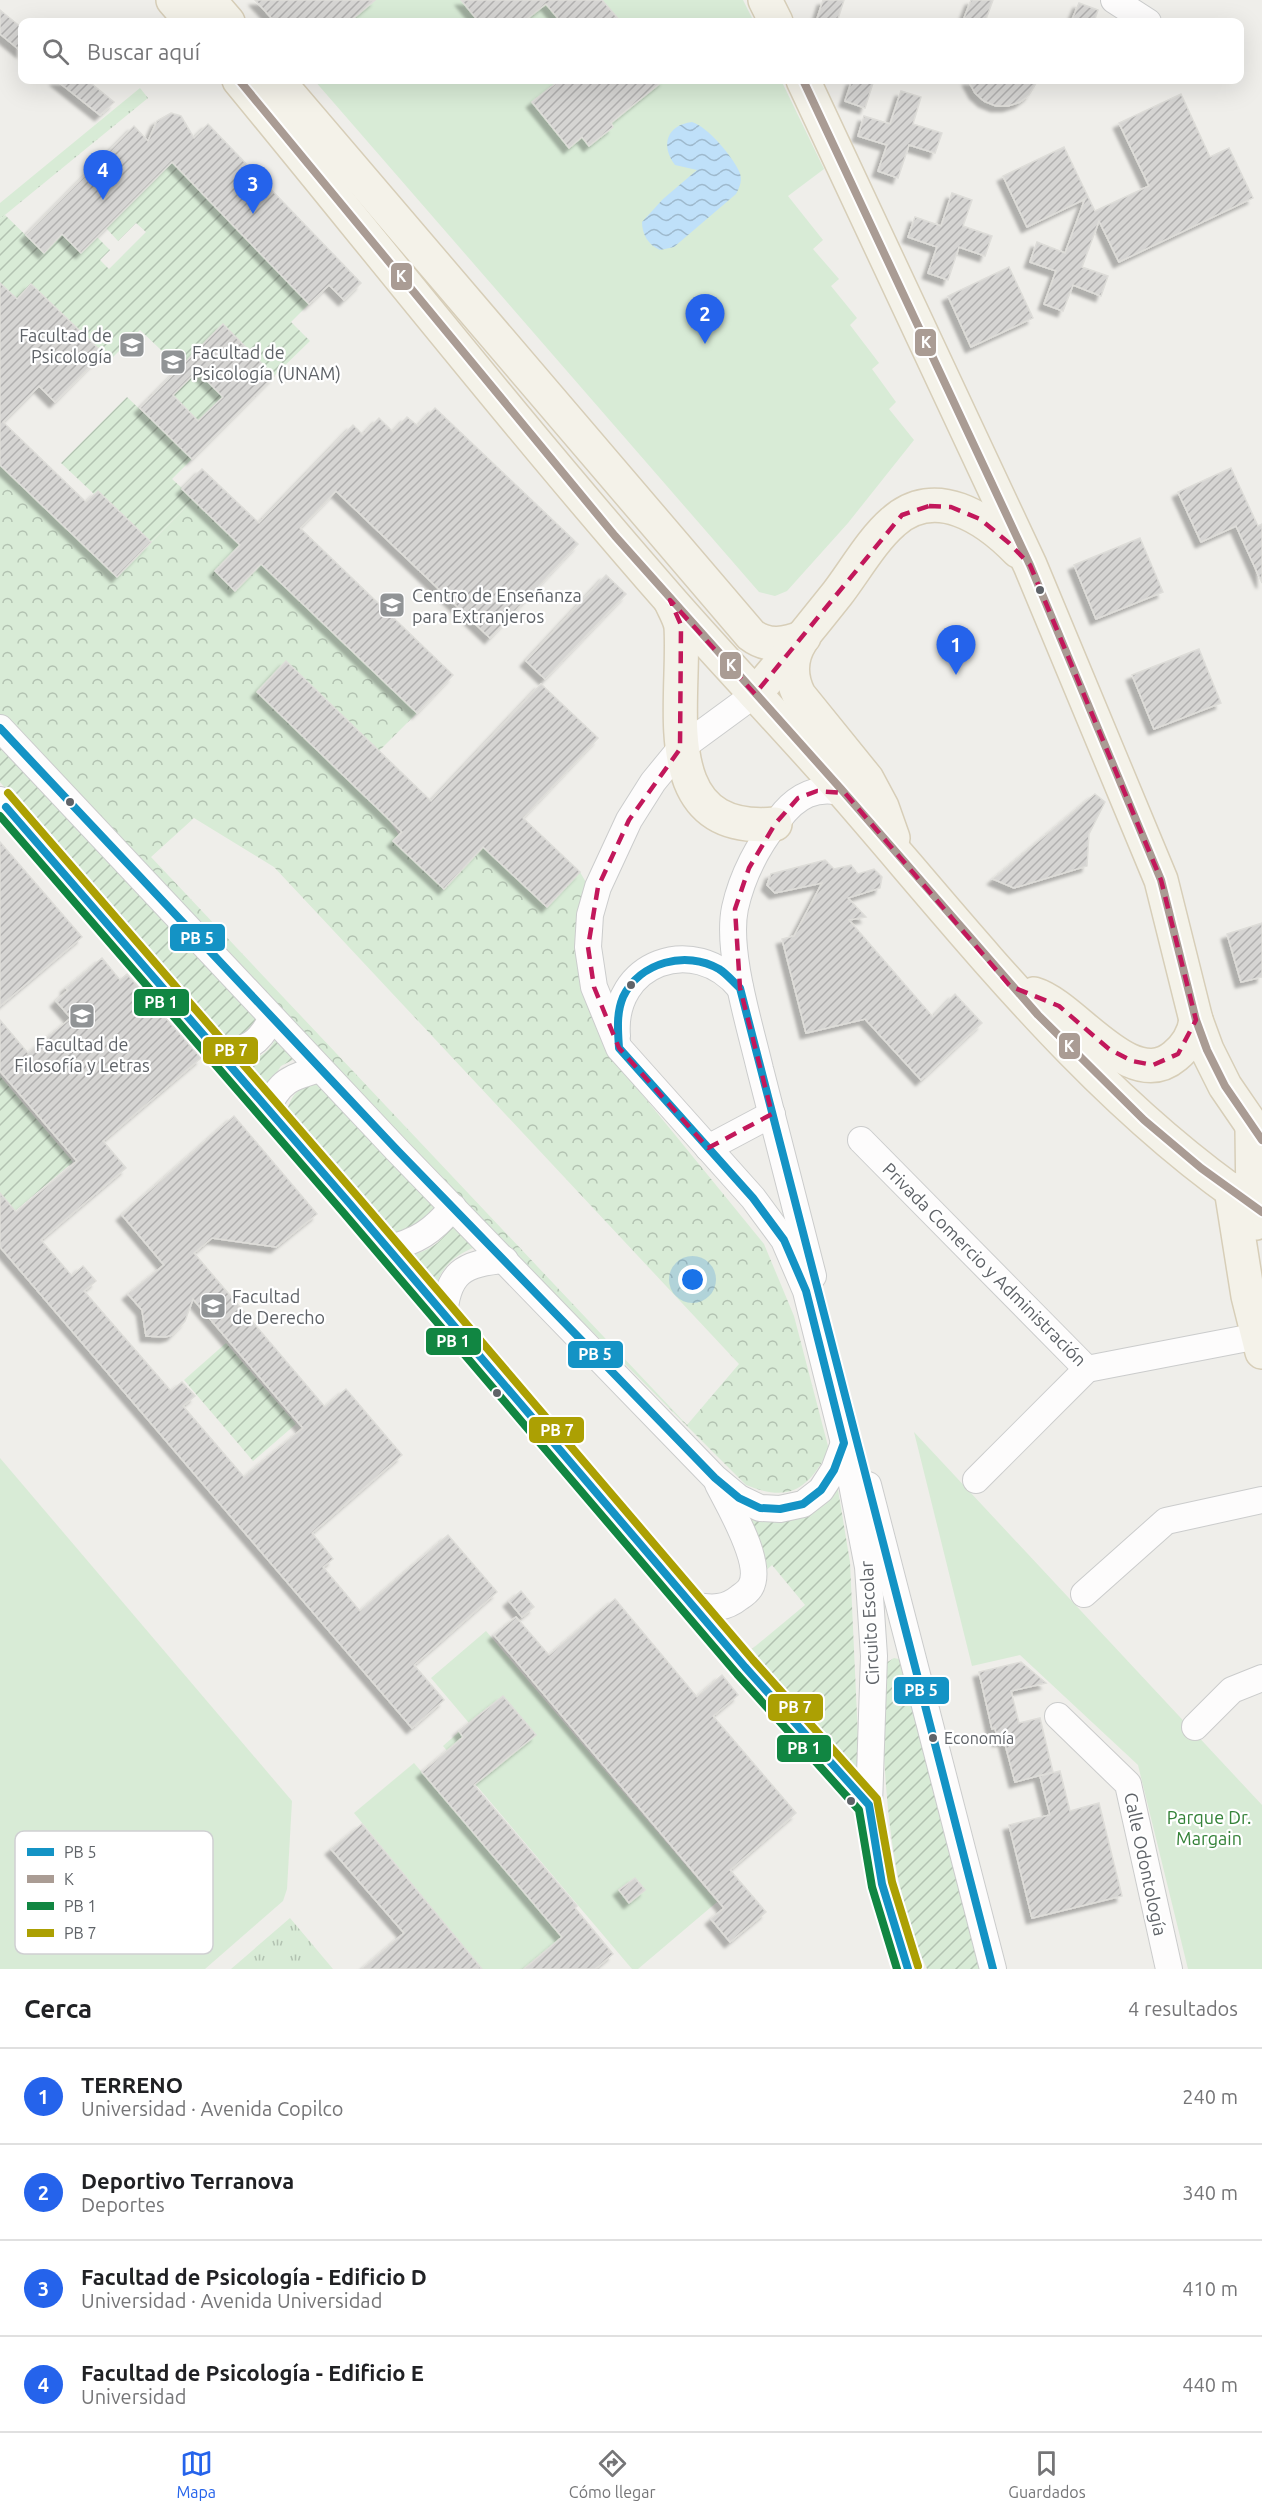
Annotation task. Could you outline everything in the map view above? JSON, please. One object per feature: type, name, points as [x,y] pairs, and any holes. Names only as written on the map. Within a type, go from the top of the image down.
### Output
[{"type":"main road","points":[[173,0],[189,18]]},
{"type":"main road","points":[[209,0],[225,18]]},
{"type":"main road","points":[[765,0],[774,18]]},
{"type":"main road","points":[[242,84],[551,460],[670,600],[845,793],[1010,986],[1168,1143],[1249,1202],[1262,1256]]},
{"type":"main road","points":[[280,84],[751,635],[762,641],[779,644],[804,637]]},
{"type":"main road","points":[[805,84],[1030,565],[1161,880],[1196,1020],[1225,1086],[1257,1134],[1249,1202],[1248,1296],[1260,1343]]},
{"type":"main road","points":[[754,694],[804,637],[889,526],[902,515],[929,506],[945,506],[972,514],[1002,536],[1030,565]]},
{"type":"main road","points":[[670,600],[681,625],[681,749],[691,782],[710,808],[736,823],[756,826],[774,824]]},
{"type":"main road","points":[[804,637],[793,661],[795,687],[867,779],[882,807],[900,858]]},
{"type":"main road","points":[[1010,986],[1043,996],[1059,1006],[1109,1049],[1140,1064],[1153,1065],[1172,1058],[1187,1042],[1196,1020]]},
{"type":"street","points":[[1115,0],[1142,18]]},
{"type":"street","name":"Circuito Escolar","points":[[754,694],[681,749],[653,782],[629,820],[598,887],[590,915],[588,947],[594,987],[619,1048],[753,1198],[784,1240],[807,1291],[844,1443],[868,1567],[874,1656],[869,1805],[882,1884],[908,1969]]},
{"type":"street","points":[[0,728],[320,1069],[715,1478],[739,1498],[760,1508],[780,1509],[803,1504],[821,1490],[834,1470],[844,1443]]},
{"type":"street","name":"Circuito Escolar","points":[[845,793],[826,790],[808,793],[789,806],[774,824],[749,868],[735,909],[734,931],[740,988],[993,1969]]},
{"type":"street","points":[[0,800],[692,1606],[869,1805]]},
{"type":"street","points":[[619,1048],[616,1026],[620,1004],[639,976],[658,963],[681,958],[708,962],[731,978],[740,988]]},
{"type":"street","points":[[218,1054],[251,1046],[262,1037],[272,1018]]},
{"type":"street","points":[[267,1110],[273,1094],[284,1083],[296,1075],[320,1069]]},
{"type":"street","points":[[708,1148],[772,1114]]},
{"type":"street","name":"Privada Comercio y Administración","points":[[861,1140],[1087,1369],[1260,1343]]},
{"type":"street","points":[[386,1249],[404,1245],[436,1228],[453,1207]]},
{"type":"street","points":[[444,1317],[451,1284],[458,1273],[481,1262],[505,1260]]},
{"type":"street","points":[[976,1480],[1087,1369]]},
{"type":"street","points":[[692,1606],[718,1609],[733,1603],[750,1588],[754,1576],[744,1535],[715,1478]]},
{"type":"street","points":[[1084,1594],[1166,1521],[1262,1500]]},
{"type":"street","points":[[874,1656],[885,1648],[898,1646],[910,1649]]},
{"type":"street","points":[[1195,1727],[1232,1690],[1262,1678]]},
{"type":"street","name":"Calle Odontología","points":[[1058,1716],[1128,1784],[1169,1969]]},
{"type":"highlighted area","points":[[929,506],[951,507],[980,519],[1009,543],[1030,565],[1161,880],[1196,1020],[1178,1054],[1153,1065],[1132,1061],[1109,1049],[1059,1006],[1010,986],[845,793],[817,791],[798,798],[775,824],[749,868],[735,909],[740,988],[772,1114],[708,1148],[619,1048],[594,987],[588,947],[598,887],[629,820],[680,749],[681,625],[670,600],[755,694],[902,515]]},
{"type":"green space","points":[[375,0],[743,0],[752,18],[354,18]]},
{"type":"green space","points":[[317,84],[783,84],[824,169],[788,196],[823,240],[813,249],[839,279],[831,286],[857,318],[850,325],[879,363],[872,369],[896,402],[889,409],[914,440],[848,523],[787,591],[775,596],[759,592]]},
{"type":"green space","points":[[140,88],[148,98],[0,219],[0,203]]},
{"type":"green space","points":[[139,157],[171,164],[186,160],[190,181],[309,304],[291,322],[310,341],[274,376],[223,325],[180,368],[140,330],[110,360],[31,284],[17,299],[0,283],[0,219],[5,215],[43,252],[72,224],[72,244],[81,253],[97,237],[110,250],[100,260],[109,269],[146,232],[136,223],[118,241],[106,228],[158,177]]},
{"type":"green space","points":[[197,371],[223,397],[198,421],[173,395]]},
{"type":"green space","points":[[127,397],[192,459],[172,479],[194,499],[151,542],[98,491],[94,494],[61,463]]},
{"type":"green space","points":[[0,465],[117,577],[194,499],[240,545],[215,571],[235,590],[261,564],[417,713],[379,751],[387,817],[399,835],[394,841],[443,888],[483,847],[546,907],[580,872],[595,898],[588,943],[623,1071],[764,1244],[794,1316],[829,1450],[805,1483],[796,1489],[775,1493],[746,1485],[369,1108],[0,716]],"holes":[[[194,818],[274,867],[739,1364],[687,1425],[151,857]]]},
{"type":"green space","points":[[0,741],[264,1017],[239,1039],[225,1038],[0,782]]},
{"type":"green space","points":[[278,1033],[300,1056],[281,1066],[267,1087],[245,1061],[257,1058],[266,1052]]},
{"type":"green space","points":[[0,1076],[73,1162],[15,1211],[0,1193]]},
{"type":"green space","points":[[321,1077],[440,1205],[431,1218],[394,1236],[287,1111],[299,1090]]},
{"type":"green space","points":[[455,1219],[480,1245],[453,1259],[443,1270],[436,1285],[411,1255],[438,1243]]},
{"type":"green space","points":[[226,1343],[296,1424],[253,1461],[184,1380]]},
{"type":"green space","name":"Parque Dr. Margain","points":[[914,1432],[1262,1805],[1262,1969],[1188,1969],[1138,1765],[1020,1655],[972,1666]]},
{"type":"green space","points":[[0,1458],[292,1801],[287,1889],[283,1901],[205,1969],[0,1969]]},
{"type":"green space","points":[[837,1484],[850,1562],[860,1781],[752,1649],[805,1605],[772,1565],[763,1573],[735,1503],[755,1515]]},
{"type":"green space","points":[[486,1631],[717,1902],[638,1969],[632,1969],[443,1746],[469,1723],[431,1678]]},
{"type":"green space","points":[[894,1658],[903,1660],[982,1969],[927,1969],[902,1896],[886,1785],[879,1671]]},
{"type":"green space","points":[[414,1763],[562,1937],[524,1969],[482,1969],[354,1813]]},
{"type":"green space","points":[[290,1918],[333,1969],[231,1969]]},
{"type":"water","points":[[692,122],[712,136],[731,158],[741,177],[739,189],[674,247],[660,250],[646,239],[642,222],[663,199],[697,170],[675,165],[670,158],[667,143],[668,137],[677,127]]},
{"type":"building","points":[[255,0],[375,0],[354,18],[271,18]]},
{"type":"building","points":[[461,0],[602,0],[618,18],[558,18],[546,4],[528,18],[476,18]]},
{"type":"building","points":[[823,0],[844,0],[838,18],[817,18]]},
{"type":"building","points":[[971,0],[993,0],[986,18],[964,18]]},
{"type":"building","points":[[1079,3],[1098,10],[1095,18],[1073,18]]},
{"type":"building","points":[[0,10],[18,25],[18,49],[0,34]]},
{"type":"building","points":[[61,84],[92,84],[114,102],[100,115]]},
{"type":"building","points":[[555,84],[659,84],[611,123],[613,127],[589,146],[582,137],[569,148],[532,102]]},
{"type":"building","points":[[851,84],[873,84],[865,108],[845,101]]},
{"type":"building","points":[[970,84],[1036,84],[1029,95],[1020,102],[1008,106],[996,106],[984,101],[975,93]]},
{"type":"building","points":[[901,91],[921,97],[913,124],[942,133],[935,153],[909,145],[898,178],[878,171],[887,145],[858,136],[864,116],[890,124]]},
{"type":"building","points":[[1181,94],[1210,157],[1229,148],[1253,198],[1119,262],[1099,221],[1082,267],[1108,276],[1101,296],[1073,285],[1063,311],[1044,304],[1056,271],[1030,262],[1037,242],[1065,253],[1085,199],[1027,227],[1003,176],[1064,147],[1095,211],[1149,186],[1119,123]]},
{"type":"building","points":[[171,113],[181,116],[194,138],[208,124],[361,283],[344,300],[329,285],[309,304],[172,162],[81,253],[62,234],[44,253],[26,235],[134,126],[148,141],[157,121]]},
{"type":"building","points":[[952,193],[972,200],[963,226],[992,236],[985,256],[959,247],[948,280],[928,273],[937,247],[908,237],[915,217],[941,226]]},
{"type":"building","points":[[1009,267],[1033,318],[971,347],[948,296]]},
{"type":"building","points":[[0,283],[17,299],[31,284],[103,353],[55,402],[39,386],[3,422],[86,502],[98,491],[151,542],[117,577],[0,465]]},
{"type":"building","points":[[223,324],[274,376],[192,459],[140,408]],"holes":[[[197,371],[223,397],[198,421],[173,395]]]},
{"type":"building","points":[[435,408],[578,544],[490,638],[336,491],[300,528],[453,675],[417,713],[261,564],[235,591],[215,571],[240,545],[182,489],[202,469],[259,523],[353,425],[363,435],[379,418],[393,432],[407,417],[418,426]]},
{"type":"building","points":[[1231,468],[1258,526],[1262,524],[1262,583],[1236,526],[1201,542],[1178,492]]},
{"type":"building","points":[[1140,538],[1163,592],[1096,619],[1074,565]]},
{"type":"building","points":[[606,575],[626,594],[545,679],[526,661]]},
{"type":"building","points":[[1199,649],[1221,703],[1154,729],[1132,675]]},
{"type":"building","points":[[286,661],[431,801],[541,684],[598,738],[523,818],[580,872],[547,907],[483,847],[444,889],[393,841],[402,832],[257,692]]},
{"type":"building","points":[[1095,794],[1105,802],[1089,834],[1087,866],[1014,888],[993,879]]},
{"type":"building","points":[[0,842],[82,937],[0,1006]]},
{"type":"building","points":[[825,860],[834,869],[851,865],[858,874],[874,869],[882,877],[880,888],[848,898],[866,917],[849,920],[933,1017],[955,994],[982,1023],[921,1080],[865,1019],[806,1033],[782,939],[794,936],[822,883],[775,893],[767,885],[771,874]]},
{"type":"building","points":[[1262,923],[1262,977],[1241,982],[1227,934]]},
{"type":"building","points":[[102,958],[120,980],[127,974],[201,1058],[103,1141],[126,1168],[41,1240],[72,1276],[83,1266],[96,1281],[84,1291],[171,1391],[182,1382],[195,1396],[183,1406],[244,1477],[303,1428],[193,1299],[185,1321],[172,1335],[146,1336],[142,1310],[128,1294],[164,1265],[122,1215],[234,1116],[317,1214],[276,1247],[212,1238],[194,1253],[325,1407],[346,1389],[402,1455],[312,1533],[333,1559],[323,1567],[360,1611],[448,1535],[497,1592],[414,1665],[444,1700],[412,1728],[0,1247],[0,1193],[16,1212],[77,1161],[0,1071],[0,1020],[28,1053],[71,1018],[56,1001],[68,990],[66,988]]},
{"type":"building","points":[[521,1591],[534,1607],[522,1617],[509,1601]]},
{"type":"building","points":[[615,1599],[697,1697],[722,1675],[738,1695],[713,1716],[796,1813],[730,1870],[766,1912],[730,1942],[711,1919],[724,1908],[494,1635],[516,1617],[549,1655]]},
{"type":"building","points":[[1021,1662],[1046,1683],[1011,1691],[1019,1723],[1040,1718],[1053,1772],[1015,1782],[1004,1740],[998,1741],[995,1728],[992,1729],[979,1672]]},
{"type":"building","points":[[503,1696],[536,1735],[474,1785],[577,1906],[575,1908],[613,1954],[595,1969],[524,1969],[562,1937],[422,1772],[463,1737],[459,1731]]},
{"type":"building","points":[[1060,1771],[1070,1811],[1099,1803],[1122,1896],[1032,1918],[1009,1825],[1050,1815],[1040,1776]]},
{"type":"building","points":[[362,1824],[482,1969],[362,1969],[404,1933],[331,1849]]},
{"type":"building","points":[[635,1878],[645,1890],[629,1903],[619,1890]]},
{"type":"transit line","name":"K","points":[[242,84],[615,536],[841,789],[1038,1015],[1144,1120],[1201,1168],[1262,1212]]},
{"type":"transit line","name":"K","points":[[805,84],[1030,565],[1161,880],[1196,1020],[1207,1050],[1225,1086],[1262,1140]]},
{"type":"transit line","points":[[0,728],[397,1150],[715,1478],[739,1498],[760,1508],[780,1509],[803,1504],[821,1490],[834,1470],[844,1443],[806,1291],[784,1240],[753,1198],[619,1048],[618,1016],[623,997],[631,985],[652,968],[679,960],[706,963],[722,971],[740,988],[993,1969]]},
{"type":"transit line","points":[[8,793],[358,1197],[753,1660],[877,1799],[892,1882],[918,1966]]},
{"type":"transit line","points":[[6,807],[350,1204],[745,1667],[869,1805],[882,1884],[908,1969]]},
{"type":"transit line","points":[[0,816],[342,1211],[737,1674],[859,1810],[872,1887],[897,1969]]},
{"type":"place","name":"Facultad de Psicología - Edificio E","points":[[103,200]]},
{"type":"place","name":"Facultad de Psicología - Edificio D","points":[[253,214]]},
{"type":"place","name":"Deportivo Terranova","points":[[705,344]]},
{"type":"place","name":"Facultad de Psicología","points":[[132,345]]},
{"type":"place","name":"Facultad de Psicología (UNAM)","points":[[173,362]]},
{"type":"place","name":"Centro de Enseñanza para Extranjeros","points":[[392,605]]},
{"type":"place","name":"TERRENO","points":[[956,675]]},
{"type":"place","name":"Facultad de Filosofía y Letras","points":[[82,1016]]},
{"type":"place","name":"Facultad de Derecho","points":[[213,1306]]},
{"type":"place","name":"Economía","points":[[933,1738]]}]
